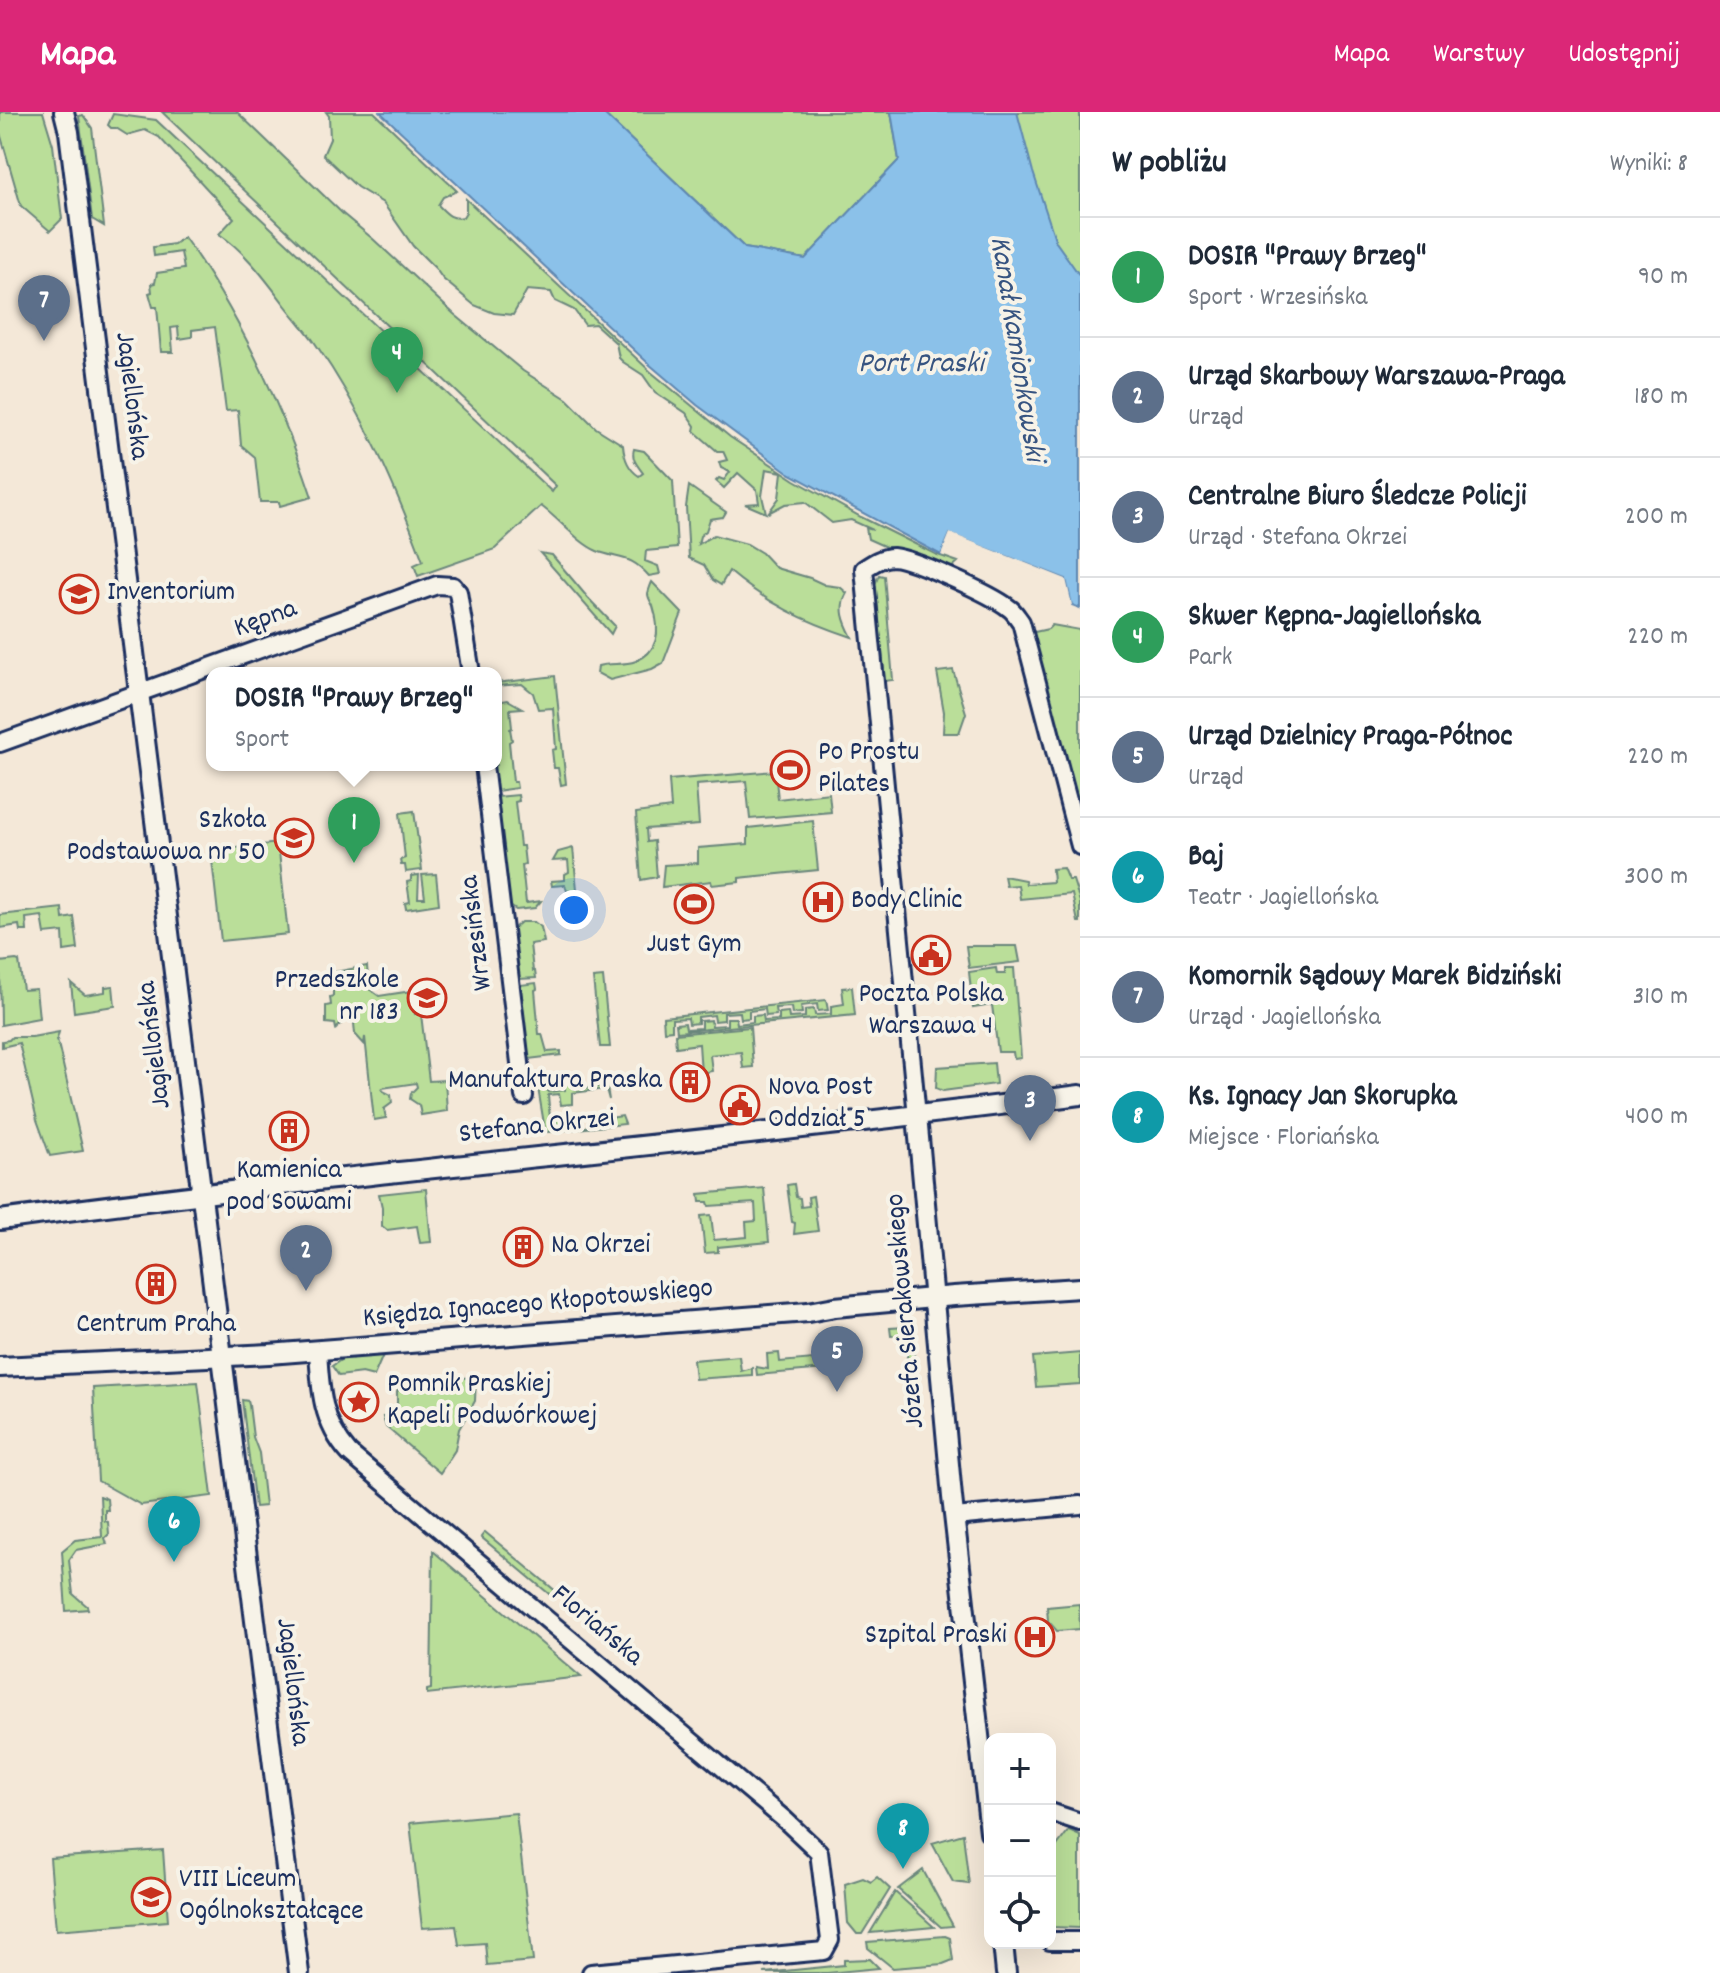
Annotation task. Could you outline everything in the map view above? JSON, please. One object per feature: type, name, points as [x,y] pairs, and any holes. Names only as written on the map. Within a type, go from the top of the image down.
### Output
[{"type":"street","name":"Jagiellońska","points":[[64,112],[71,147],[177,985],[299,1973]]},
{"type":"street","name":"Józefa Sierakowskiego","points":[[989,1805],[955,1517],[864,569],[879,559],[893,557],[986,594],[1011,609],[1021,622],[1080,844]]},
{"type":"street","name":"Kępna","points":[[213,667],[437,585],[453,586],[458,592],[470,667]]},
{"type":"street","name":"Kępna","points":[[0,743],[206,669]]},
{"type":"street","name":"Wrzesińska","points":[[485,771],[524,1096]]},
{"type":"street","name":"Stefana Okrzei","points":[[0,1220],[201,1193],[917,1116],[1080,1095]]},
{"type":"street","name":"Księdza Ignacego Kłopotowskiego","points":[[0,1367],[318,1350],[1080,1288]]},
{"type":"street","name":"Floriańska","points":[[318,1350],[323,1410],[333,1433],[349,1453],[808,1840],[821,1858],[830,1940],[822,1952],[591,1973]]},
{"type":"street","points":[[955,1517],[1080,1505]]},
{"type":"street","points":[[1056,1814],[1080,1822]]},
{"type":"street","points":[[1056,1941],[1080,1941]]},
{"type":"street","points":[[1004,1949],[1006,1973]]},
{"type":"green space","points":[[0,112],[43,112],[53,145],[62,219],[50,231],[21,206],[0,133]]},
{"type":"green space","points":[[162,112],[237,112],[343,214],[454,314],[523,371],[567,399],[596,428],[623,445],[627,463],[639,476],[643,473],[633,453],[634,449],[644,451],[673,481],[677,548],[646,551],[645,561],[658,566],[660,574],[649,576],[630,561],[590,547],[541,506],[495,549],[418,576],[414,565],[423,561],[389,476],[362,421],[308,333],[255,266],[219,234],[234,218],[159,137],[145,130],[127,135],[111,128],[108,125],[113,114],[156,120],[552,492],[556,486]]},
{"type":"green space","points":[[326,112],[374,112],[457,191],[443,197],[438,205],[444,211],[452,217],[463,217],[466,199],[651,372],[730,437],[795,480],[861,517],[935,554],[958,562],[948,571],[935,569],[868,539],[866,528],[873,530],[851,520],[832,523],[805,502],[785,504],[768,513],[779,498],[782,472],[766,469],[762,496],[766,513],[745,504],[759,503],[757,490],[738,473],[724,488],[716,481],[719,478],[724,480],[730,472],[721,468],[719,462],[727,460],[723,451],[717,451],[694,431],[695,426],[686,413],[655,392],[643,375],[623,362],[616,343],[595,324],[585,325],[574,310],[555,301],[551,292],[527,290],[513,315],[494,313],[474,305],[443,279],[413,246],[383,203],[357,187],[323,155],[330,139]]},
{"type":"green space","points":[[602,112],[891,112],[899,160],[805,259],[745,248]]},
{"type":"green space","points":[[996,112],[1080,112],[1080,311]]},
{"type":"green space","points":[[83,115],[92,128],[104,226],[92,219],[79,116]]},
{"type":"green space","points":[[184,237],[224,298],[258,362],[287,428],[312,497],[280,506],[279,502],[260,502],[255,457],[241,445],[238,410],[226,411],[215,327],[192,330],[192,337],[179,339],[178,327],[171,328],[173,352],[161,352],[157,307],[153,307],[149,293],[152,292],[151,284],[155,283],[157,273],[184,269],[181,252],[154,256],[153,247],[174,244]]},
{"type":"green space","points":[[689,486],[726,512],[723,517],[710,519],[698,544],[714,535],[747,544],[762,553],[776,568],[840,587],[847,593],[843,615],[852,637],[787,610],[729,571],[721,585],[713,580],[704,565],[689,558],[686,507]]},
{"type":"green space","points":[[540,553],[552,555],[615,626],[611,634]]},
{"type":"green space","points":[[879,575],[884,576],[893,680],[885,681],[875,584]]},
{"type":"green space","points":[[652,582],[682,613],[663,663],[610,680],[597,673],[598,666],[636,661],[654,645],[657,622],[648,594]]},
{"type":"green space","points":[[1052,625],[1080,630],[1080,814],[1030,633]]},
{"type":"green space","points":[[953,670],[966,713],[959,733],[943,733],[944,712],[937,672]]},
{"type":"green space","points":[[555,676],[566,784],[561,785],[558,768],[554,768],[553,708],[538,709],[533,693],[522,684],[502,686],[502,682]]},
{"type":"green space","points":[[508,700],[522,708],[510,709],[512,740],[509,742],[513,782],[516,782],[517,788],[496,791],[494,771],[502,771],[502,701]]},
{"type":"green space","points":[[775,771],[778,799],[829,793],[831,812],[750,819],[746,781],[696,785],[699,825],[646,829],[647,842],[654,841],[657,877],[641,880],[636,813],[671,808],[669,780]]},
{"type":"green space","points":[[518,795],[519,801],[515,802],[525,864],[522,865],[526,903],[541,901],[535,908],[516,910],[510,906],[497,797]]},
{"type":"green space","points":[[414,811],[422,870],[406,872],[400,860],[405,858],[400,813]]},
{"type":"green space","points":[[813,821],[818,870],[739,878],[739,882],[712,885],[711,881],[662,887],[664,865],[698,863],[698,848],[748,844],[748,828]]},
{"type":"green space","points":[[278,843],[288,934],[221,941],[211,851]]},
{"type":"green space","points":[[573,848],[579,910],[574,910],[571,891],[567,891],[565,885],[552,886],[551,881],[565,880],[565,874],[569,872],[568,860],[553,861],[558,852]]},
{"type":"green space","points":[[1063,868],[1068,880],[1073,880],[1080,902],[1080,922],[1072,894],[1020,899],[1018,885],[1006,886],[1004,876],[1025,880],[1026,884],[1053,882],[1052,869]]},
{"type":"green space","points":[[436,874],[439,904],[406,909],[405,903],[410,902],[407,882],[411,881],[411,876],[419,875],[418,898],[425,898],[422,875]]},
{"type":"green space","points":[[62,908],[63,919],[74,917],[78,949],[64,951],[63,932],[45,934],[42,916],[26,918],[27,931],[20,931],[19,925],[0,928],[0,915]]},
{"type":"green space","points":[[521,922],[534,922],[541,927],[544,942],[530,944],[536,978],[519,979],[513,929]]},
{"type":"green space","points":[[966,946],[1017,946],[1020,962],[969,968]]},
{"type":"green space","points":[[19,961],[23,990],[36,989],[39,1018],[1,1025],[0,962]]},
{"type":"green space","points":[[367,966],[369,989],[379,996],[412,991],[415,1014],[421,1014],[429,1081],[445,1080],[447,1111],[421,1115],[419,1105],[410,1099],[416,1083],[382,1088],[391,1095],[392,1103],[384,1109],[386,1118],[374,1120],[365,1037],[364,1044],[355,1034],[353,1012],[336,1029],[335,1024],[326,1023],[326,1006],[331,1005],[333,987],[337,986],[335,972]]},
{"type":"green space","points":[[996,968],[997,974],[1005,974],[1005,968],[1014,968],[1021,1058],[1014,1059],[1013,1052],[998,1052],[992,1005],[973,1008],[969,972]]},
{"type":"green space","points":[[603,977],[610,1047],[600,1047],[593,978]]},
{"type":"green space","points":[[71,983],[85,995],[105,992],[105,987],[113,986],[115,1006],[74,1012]]},
{"type":"green space","points":[[536,983],[539,1034],[542,1034],[547,1052],[561,1051],[561,1055],[529,1059],[520,985]]},
{"type":"green space","points":[[852,987],[855,1015],[677,1032],[676,1024],[685,1023],[686,1029],[701,1028],[701,1021],[711,1020],[712,1026],[727,1025],[727,1018],[736,1018],[737,1024],[753,1022],[753,1016],[763,1015],[764,1021],[779,1020],[779,1013],[788,1012],[789,1018],[805,1017],[805,1010],[814,1009],[815,1015],[831,1014],[831,1006],[844,1004],[842,988]]},
{"type":"green space","points":[[826,1000],[828,1010],[818,1011],[817,1004],[801,1006],[802,1013],[792,1014],[791,1007],[775,1008],[776,1015],[766,1016],[765,1009],[749,1011],[749,1018],[741,1019],[740,1012],[724,1013],[724,1020],[715,1021],[714,1015],[698,1017],[698,1023],[689,1024],[688,1018],[672,1019],[672,1030],[664,1031],[663,1017]]},
{"type":"green space","points":[[750,1027],[753,1067],[743,1068],[741,1052],[710,1055],[712,1071],[701,1073],[699,1044],[676,1047],[675,1034]]},
{"type":"green space","points":[[59,1032],[57,1039],[83,1151],[50,1156],[37,1120],[19,1043],[2,1047],[2,1041]]},
{"type":"green space","points":[[994,1063],[996,1084],[943,1091],[936,1088],[937,1067]]},
{"type":"green space","points":[[605,1075],[609,1100],[606,1089],[572,1093],[572,1104],[561,1105],[559,1094],[548,1095],[551,1130],[557,1129],[556,1119],[574,1116],[576,1128],[609,1124],[609,1118],[622,1116],[625,1124],[548,1132],[545,1130],[537,1082],[546,1081],[548,1092],[565,1090],[564,1079],[573,1078],[574,1089],[606,1086]]},
{"type":"green space","points":[[794,1184],[801,1207],[809,1206],[808,1197],[813,1196],[818,1231],[794,1234],[795,1223],[792,1222],[787,1185]]},
{"type":"green space","points":[[764,1188],[769,1242],[718,1247],[718,1252],[705,1253],[701,1216],[711,1215],[714,1240],[747,1237],[746,1222],[756,1221],[755,1203],[709,1206],[708,1202],[700,1202],[699,1194]]},
{"type":"green space","points":[[426,1189],[431,1242],[420,1243],[417,1226],[387,1230],[382,1226],[379,1194]]},
{"type":"green space","points":[[906,1327],[912,1333],[920,1416],[913,1417],[905,1335],[891,1336],[890,1328]]},
{"type":"green space","points":[[779,1353],[780,1362],[825,1358],[825,1369],[757,1375],[756,1367],[768,1369],[767,1354]]},
{"type":"green space","points":[[1080,1353],[1080,1384],[1036,1387],[1033,1357]]},
{"type":"green space","points":[[383,1355],[374,1376],[362,1373],[339,1376],[332,1366],[345,1357]]},
{"type":"green space","points":[[739,1356],[741,1371],[752,1368],[752,1375],[695,1379],[693,1360]]},
{"type":"green space","points":[[476,1377],[475,1401],[459,1429],[455,1450],[440,1473],[386,1427],[383,1417],[397,1416],[397,1392],[402,1382]]},
{"type":"green space","points":[[198,1382],[212,1496],[141,1505],[98,1481],[93,1388]]},
{"type":"green space","points":[[242,1400],[248,1401],[249,1405],[265,1506],[255,1507]]},
{"type":"green space","points":[[100,1496],[107,1499],[107,1544],[76,1550],[69,1560],[73,1594],[88,1609],[66,1611],[62,1551],[75,1540],[102,1537]]},
{"type":"green space","points":[[485,1532],[558,1593],[554,1598],[481,1537]]},
{"type":"green space","points":[[433,1551],[581,1677],[427,1694],[427,1690],[431,1689]]},
{"type":"green space","points":[[1079,1604],[1080,1629],[1057,1631],[1048,1621],[1047,1607]]},
{"type":"green space","points":[[516,1813],[533,1961],[487,1965],[485,1943],[459,1945],[456,1926],[422,1928],[410,1823]]},
{"type":"green space","points":[[1069,1830],[1080,1835],[1080,1928],[1056,1927],[1056,1847]]},
{"type":"green space","points":[[963,1834],[969,1884],[953,1882],[932,1843]]},
{"type":"green space","points":[[163,1850],[168,1921],[56,1930],[50,1858]]},
{"type":"green space","points":[[923,1870],[953,1926],[941,1927],[898,1889]]},
{"type":"green space","points":[[877,1877],[890,1889],[862,1934],[857,1934],[848,1923],[845,1884],[863,1878],[871,1882]]},
{"type":"green space","points":[[895,1892],[934,1927],[870,1933]]},
{"type":"green space","points":[[950,1938],[953,1960],[943,1964],[893,1968],[868,1948],[867,1942]]},
{"type":"green space","points":[[870,1959],[879,1968],[827,1973],[764,1973],[844,1965],[844,1960]]},
{"type":"water","name":"Port Praski","points":[[380,112],[602,112],[745,248],[805,259],[899,160],[891,112],[1017,112],[1056,242],[1080,276],[1080,608],[1072,605],[1066,579],[950,534],[941,555],[789,473],[697,405],[649,364]]},
{"type":"pier","points":[[950,533],[1066,579],[1072,605],[1067,604],[1062,582],[952,538],[945,556],[941,555]]},
{"type":"place","name":"Komornik Sądowy Marek Bidziński","points":[[44,341]]},
{"type":"place","name":"Skwer Kępna-Jagiellońska","points":[[397,393]]},
{"type":"place","name":"Inventorium","points":[[79,594]]},
{"type":"place","name":"Po Prostu Pilates","points":[[790,770]]},
{"type":"place","name":"Szkoła Podstawowa nr 50","points":[[294,838]]},
{"type":"place","name":"DOSIR \"Prawy Brzeg\"","points":[[354,863]]},
{"type":"place","name":"Body Clinic","points":[[823,902]]},
{"type":"place","name":"Just Gym","points":[[694,904]]},
{"type":"place","name":"Poczta Polska Warszawa 4","points":[[931,955]]},
{"type":"place","name":"Przedszkole nr 183","points":[[427,998]]},
{"type":"place","name":"Manufaktura Praska","points":[[690,1082]]},
{"type":"place","name":"Nova Post Oddział 5","points":[[740,1105]]},
{"type":"place","name":"Kamienica pod Sowami","points":[[289,1131]]},
{"type":"place","name":"Centralne Biuro Śledcze Policji","points":[[1030,1141]]},
{"type":"place","name":"Na Okrzei","points":[[523,1247]]},
{"type":"place","name":"Centrum Praha","points":[[156,1284]]},
{"type":"place","name":"Urząd Skarbowy Warszawa-Praga","points":[[306,1291]]},
{"type":"place","name":"Urząd Dzielnicy Praga-Północ","points":[[837,1392]]},
{"type":"place","name":"Pomnik Praskiej Kapeli Podwórkowej","points":[[359,1402]]},
{"type":"place","name":"Baj","points":[[174,1562]]},
{"type":"place","name":"Szpital Praski","points":[[1035,1637]]},
{"type":"place","name":"Ks. Ignacy Jan Skorupka","points":[[903,1869]]},
{"type":"place","name":"VIII Liceum Ogólnokształcące","points":[[151,1897]]},
{"type":"water label","name":"Kanał Kamionkowski","points":[[1015,349]]}]
